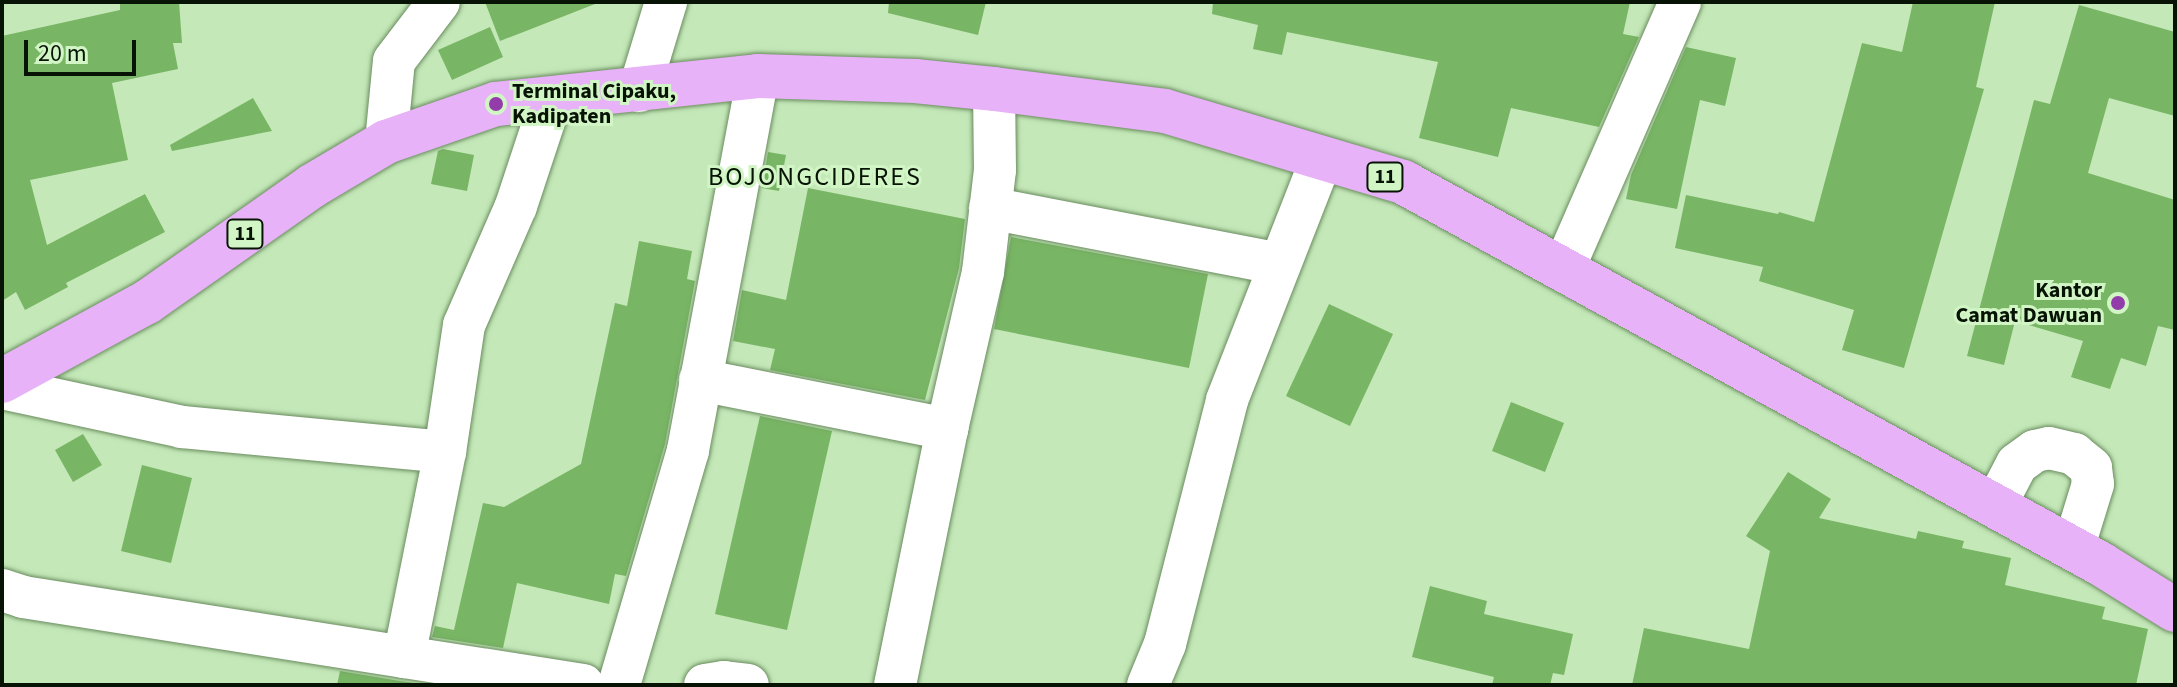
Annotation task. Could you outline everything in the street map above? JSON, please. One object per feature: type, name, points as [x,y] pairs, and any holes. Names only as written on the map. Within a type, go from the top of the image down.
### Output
[{"type":"highway","name":"11","points":[[2,381],[147,302],[312,186],[386,142],[496,104],[758,76],[915,81],[994,89],[1165,111],[1403,182],[2073,549],[2175,610]]},
{"type":"street","points":[[386,142],[394,61],[439,2]]},
{"type":"street","points":[[639,91],[666,2]]},
{"type":"street","points":[[1563,270],[1680,2]]},
{"type":"street","points":[[619,685],[688,450],[758,76]]},
{"type":"street","points":[[895,685],[947,429],[983,272],[995,170],[994,89]]},
{"type":"street","points":[[404,657],[445,452],[464,325],[516,206],[551,100]]},
{"type":"street","points":[[1148,685],[1165,644],[1227,400],[1322,158]]},
{"type":"street","points":[[990,208],[1280,264]]},
{"type":"street","points":[[700,380],[947,429]]},
{"type":"street","points":[[2,388],[182,427],[445,452]]},
{"type":"street","points":[[1995,506],[2017,464],[2035,451],[2049,448],[2074,454],[2091,468],[2093,484],[2073,549]]},
{"type":"street","points":[[2,590],[23,597],[583,685]]},
{"type":"street","points":[[705,685],[724,682],[748,685]]},
{"type":"building","points":[[120,2],[179,2],[182,43],[173,43],[178,69],[112,83],[128,160],[30,180],[47,245],[145,194],[165,232],[66,283],[68,287],[25,310],[16,292],[2,301],[2,36],[120,10]]},
{"type":"building","points":[[485,2],[594,2],[595,4],[500,41]]},
{"type":"building","points":[[889,2],[986,2],[978,35],[888,13]]},
{"type":"building","points":[[1213,2],[1630,2],[1623,34],[1639,37],[1599,127],[1511,108],[1498,157],[1419,138],[1438,62],[1287,32],[1282,55],[1253,49],[1258,25],[1212,14]]},
{"type":"building","points":[[1913,2],[1995,2],[1976,87],[1984,89],[1904,368],[1842,350],[1854,310],[1759,281],[1763,267],[1675,248],[1686,195],[1779,212],[1814,222],[1862,43],[1902,52]]},
{"type":"building","points":[[2079,5],[2175,32],[2175,116],[2109,98],[2088,173],[2175,200],[2175,330],[2158,326],[2146,366],[2121,358],[2110,389],[2071,377],[2083,341],[2015,321],[2004,365],[1967,356],[2034,100],[2050,104]]},
{"type":"building","points":[[490,27],[503,57],[452,80],[438,50]]},
{"type":"building","points":[[1686,47],[1736,58],[1725,106],[1700,100],[1677,209],[1626,199],[1631,175]]},
{"type":"building","points":[[253,98],[272,131],[172,151],[170,145]]},
{"type":"building","points":[[443,149],[474,155],[467,191],[431,184],[438,151]]},
{"type":"building","points":[[768,152],[786,155],[779,191],[762,188]]},
{"type":"building","points":[[808,188],[965,219],[959,268],[925,400],[770,370],[775,349],[733,341],[742,290],[786,300]]},
{"type":"building","points":[[1011,237],[1208,274],[1189,368],[994,329]]},
{"type":"building","points":[[639,241],[692,251],[687,279],[695,281],[665,444],[626,576],[615,574],[609,604],[517,583],[503,648],[432,637],[435,626],[454,630],[483,503],[504,507],[581,464],[615,303],[627,306]]},
{"type":"building","points":[[1329,304],[1393,334],[1350,426],[1286,396]]},
{"type":"building","points":[[1511,402],[1564,423],[1545,472],[1492,451]]},
{"type":"building","points":[[760,416],[832,431],[787,630],[715,614]]},
{"type":"building","points":[[83,434],[102,465],[73,482],[55,450]]},
{"type":"building","points":[[142,465],[192,478],[171,563],[121,551]]},
{"type":"building","points":[[1788,472],[1831,499],[1819,518],[1916,539],[1918,531],[1964,541],[1962,548],[2011,558],[2005,585],[2105,607],[2102,619],[2148,629],[2136,685],[1632,685],[1644,628],[1749,649],[1770,551],[1746,536]]},
{"type":"building","points":[[1430,586],[1487,601],[1484,614],[1573,634],[1564,675],[1553,673],[1550,685],[1492,685],[1494,677],[1412,657]]},
{"type":"building","points":[[340,671],[400,681],[428,685],[337,685]]},
{"type":"place","name":"Terminal Cipaku, Kadipaten","points":[[496,104]]},
{"type":"place","name":"Kantor Camat Dawuan","points":[[2118,303]]},
{"type":"district","name":"BOJONGCIDERES","points":[[815,177]]}]
